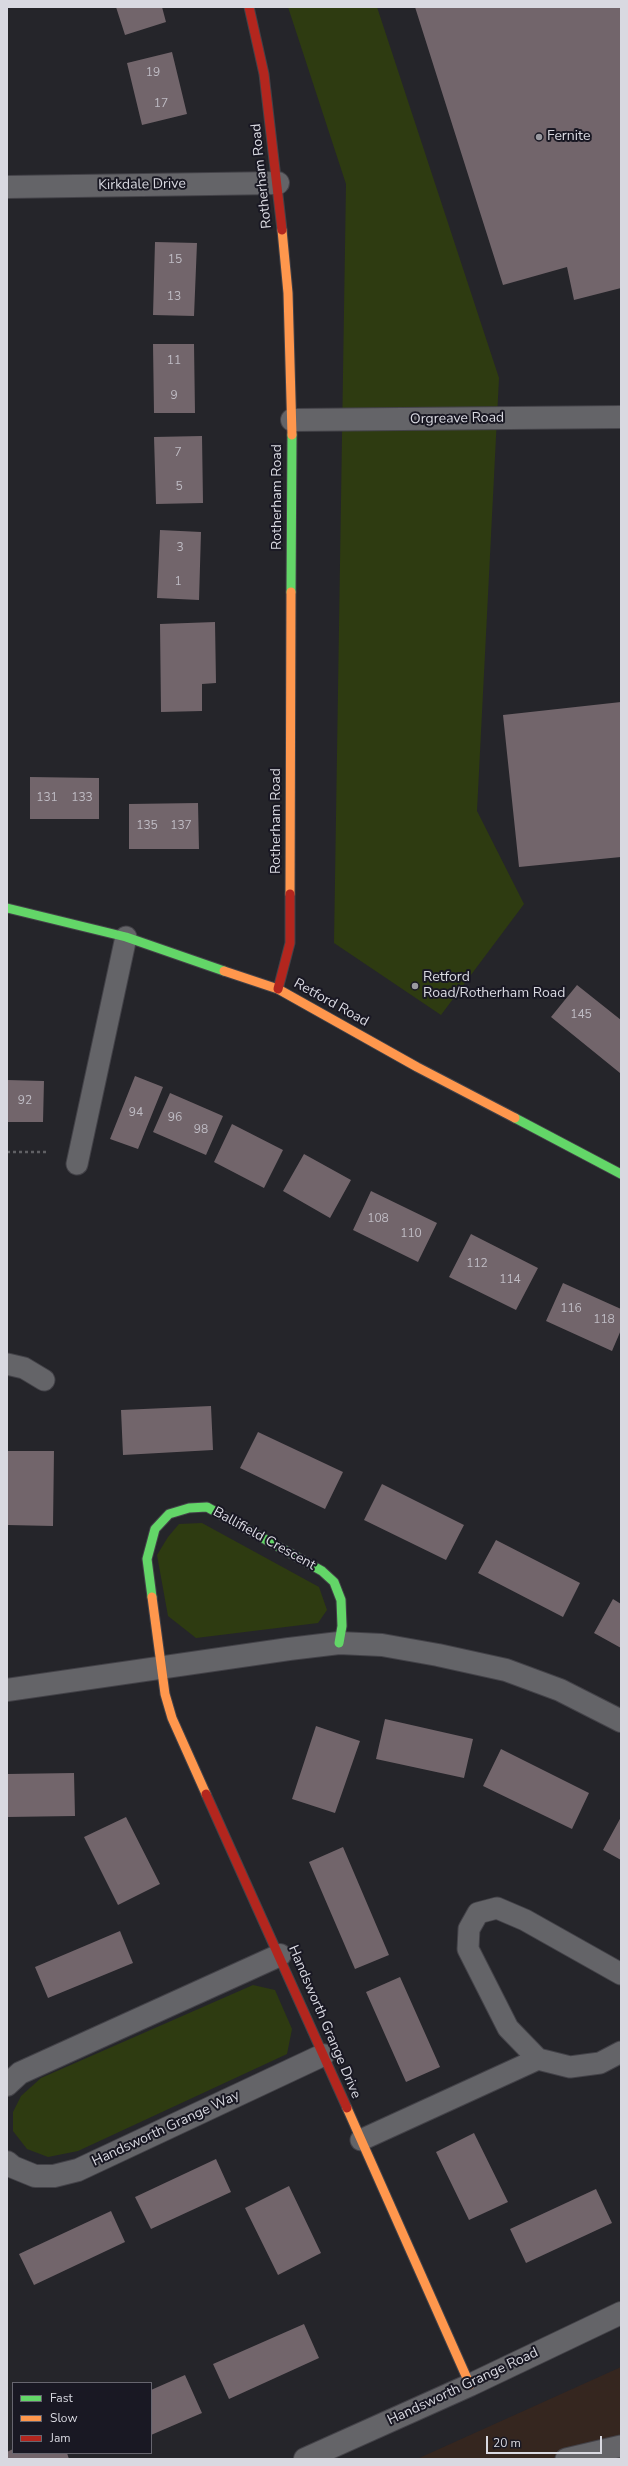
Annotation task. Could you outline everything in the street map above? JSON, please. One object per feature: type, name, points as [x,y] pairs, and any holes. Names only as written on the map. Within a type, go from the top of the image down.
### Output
[{"type":"main road","name":"Rotherham Road","points":[[249,7],[264,74],[278,183],[288,293],[292,420],[290,943],[278,989]]},
{"type":"main road","name":"Retford Road","points":[[7,908],[126,937],[278,989],[417,1067],[621,1174]]},
{"type":"main road","name":"Ballifield Crescent","points":[[162,1667],[147,1558],[155,1529],[169,1514],[189,1508],[207,1508],[322,1571],[334,1582],[341,1600],[342,1626],[339,1643]]},
{"type":"main road","name":"Handsworth Grange Drive","points":[[162,1667],[165,1694],[172,1718],[280,1955],[470,2385]]},
{"type":"street","name":"Kirkdale Drive","points":[[7,187],[278,183]]},
{"type":"street","name":"Orgreave Road","points":[[292,420],[621,417]]},
{"type":"street","points":[[7,1690],[339,1643],[382,1645],[438,1655],[506,1670],[560,1690],[621,1720]]},
{"type":"street","points":[[7,2085],[20,2073],[280,1955]]},
{"type":"street","name":"Handsworth Grange Way","points":[[7,2162],[13,2168],[35,2176],[54,2176],[78,2170],[323,2055]]},
{"type":"street","name":"Handsworth Grange Road","points":[[305,2459],[470,2385],[621,2313]]},
{"type":"lane","points":[[78,1158],[126,937]]},
{"type":"lane","points":[[7,1364],[24,1368],[44,1380]]},
{"type":"lane","points":[[621,1974],[525,1920],[497,1908],[478,1913],[469,1929],[468,1949],[508,2028],[538,2059],[570,2067],[600,2063],[621,2052]]},
{"type":"lane","points":[[361,2140],[538,2059]]},
{"type":"lane","points":[[566,2459],[621,2446]]},
{"type":"path","points":[[7,1152],[78,1158]]},
{"type":"shaded area","points":[[621,2367],[621,2459],[417,2459]]},
{"type":"green space","points":[[288,7],[377,7],[499,378],[477,811],[524,904],[441,1015],[334,943],[346,184]]},
{"type":"green space","points":[[202,1523],[319,1587],[327,1610],[318,1623],[196,1638],[168,1616],[157,1555],[168,1537],[179,1524]]},
{"type":"green space","points":[[253,1985],[275,1990],[292,2029],[287,2054],[78,2151],[48,2157],[27,2149],[13,2131],[13,2112],[21,2096],[41,2078]]},
{"type":"building","points":[[116,7],[162,7],[166,22],[125,35]]},
{"type":"building","name":"Fernite","points":[[415,7],[621,7],[621,288],[574,300],[567,267],[503,285]]},
{"type":"building","points":[[172,52],[187,114],[142,125],[127,63]]},
{"type":"building","points":[[155,242],[197,243],[194,316],[153,315]]},
{"type":"building","points":[[153,344],[194,344],[195,413],[154,413]]},
{"type":"building","points":[[202,436],[203,503],[156,504],[154,437]]},
{"type":"building","points":[[160,530],[201,532],[199,600],[157,598]]},
{"type":"building","points":[[215,622],[216,683],[202,684],[202,711],[161,712],[160,624]]},
{"type":"building","points":[[621,702],[621,857],[519,867],[503,715]]},
{"type":"building","points":[[30,777],[99,778],[99,819],[30,819]]},
{"type":"building","points":[[198,803],[199,849],[129,849],[129,804]]},
{"type":"building","points":[[577,985],[621,1020],[620,1073],[551,1017]]},
{"type":"building","points":[[135,1076],[163,1087],[138,1149],[110,1139]]},
{"type":"building","points":[[7,1080],[44,1081],[43,1122],[7,1122]]},
{"type":"building","points":[[170,1093],[223,1116],[206,1155],[153,1132]]},
{"type":"building","points":[[232,1124],[283,1150],[264,1188],[214,1162]]},
{"type":"building","points":[[304,1154],[351,1180],[330,1218],[283,1191]]},
{"type":"building","points":[[371,1191],[437,1223],[418,1262],[353,1230]]},
{"type":"building","points":[[471,1234],[538,1268],[516,1310],[449,1277]]},
{"type":"building","points":[[563,1283],[621,1309],[621,1330],[612,1351],[546,1321]]},
{"type":"building","points":[[211,1406],[213,1450],[123,1455],[121,1410]]},
{"type":"building","points":[[258,1432],[343,1472],[325,1509],[240,1468]]},
{"type":"building","points":[[7,1451],[54,1451],[53,1526],[7,1525]]},
{"type":"building","points":[[382,1484],[464,1525],[446,1560],[364,1520]]},
{"type":"building","points":[[496,1540],[580,1583],[563,1617],[478,1573]]},
{"type":"building","points":[[613,1599],[621,1604],[621,1648],[594,1633]]},
{"type":"building","points":[[385,1719],[473,1739],[464,1778],[376,1759]]},
{"type":"building","points":[[316,1726],[360,1741],[335,1813],[292,1799]]},
{"type":"building","points":[[501,1749],[589,1793],[572,1829],[483,1786]]},
{"type":"building","points":[[74,1773],[75,1816],[7,1817],[7,1774]]},
{"type":"building","points":[[126,1817],[160,1884],[118,1905],[84,1837]]},
{"type":"building","points":[[621,1817],[621,1860],[603,1850]]},
{"type":"building","points":[[343,1847],[389,1955],[355,1969],[309,1862]]},
{"type":"building","points":[[120,1931],[133,1963],[48,1998],[35,1967]]},
{"type":"building","points":[[400,1977],[440,2067],[406,2082],[366,1992]]},
{"type":"building","points":[[474,2133],[508,2202],[469,2220],[436,2152]]},
{"type":"building","points":[[216,2159],[231,2192],[151,2229],[135,2197]]},
{"type":"building","points":[[289,2186],[321,2253],[278,2275],[245,2208]]},
{"type":"building","points":[[596,2189],[612,2223],[526,2263],[510,2229]]},
{"type":"building","points":[[111,2211],[125,2242],[34,2285],[19,2254]]},
{"type":"building","points":[[304,2324],[319,2358],[229,2399],[213,2364]]},
{"type":"building","points":[[185,2375],[202,2413],[152,2435],[152,2390]]},
{"type":"building","points":[[12,2450],[12,2454],[67,2454],[69,2459],[7,2459],[7,2452]]},
{"type":"traffic: fast","points":[[291,592],[292,435]]},
{"type":"traffic: fast","points":[[7,908],[126,937],[224,971]]},
{"type":"traffic: fast","points":[[515,1118],[621,1174]]},
{"type":"traffic: fast","points":[[152,1597],[147,1559],[155,1529],[169,1514],[189,1508],[207,1507],[322,1571],[334,1582],[341,1600],[342,1626],[339,1643]]},
{"type":"traffic: slow","points":[[282,230],[288,293],[292,435]]},
{"type":"traffic: slow","points":[[290,894],[291,592]]},
{"type":"traffic: slow","points":[[224,971],[278,989],[417,1067],[515,1118]]},
{"type":"traffic: slow","points":[[152,1597],[165,1694],[172,1718],[206,1794]]},
{"type":"traffic: slow","points":[[347,2108],[470,2385]]},
{"type":"traffic: jam","points":[[249,7],[264,74],[282,230]]},
{"type":"traffic: jam","points":[[278,989],[290,943],[290,894]]},
{"type":"traffic: jam","points":[[206,1794],[347,2108]]},
{"type":"place","name":"Fernite","points":[[539,137]]},
{"type":"place","name":"Retford Road/Rotherham Road","points":[[415,986]]}]
